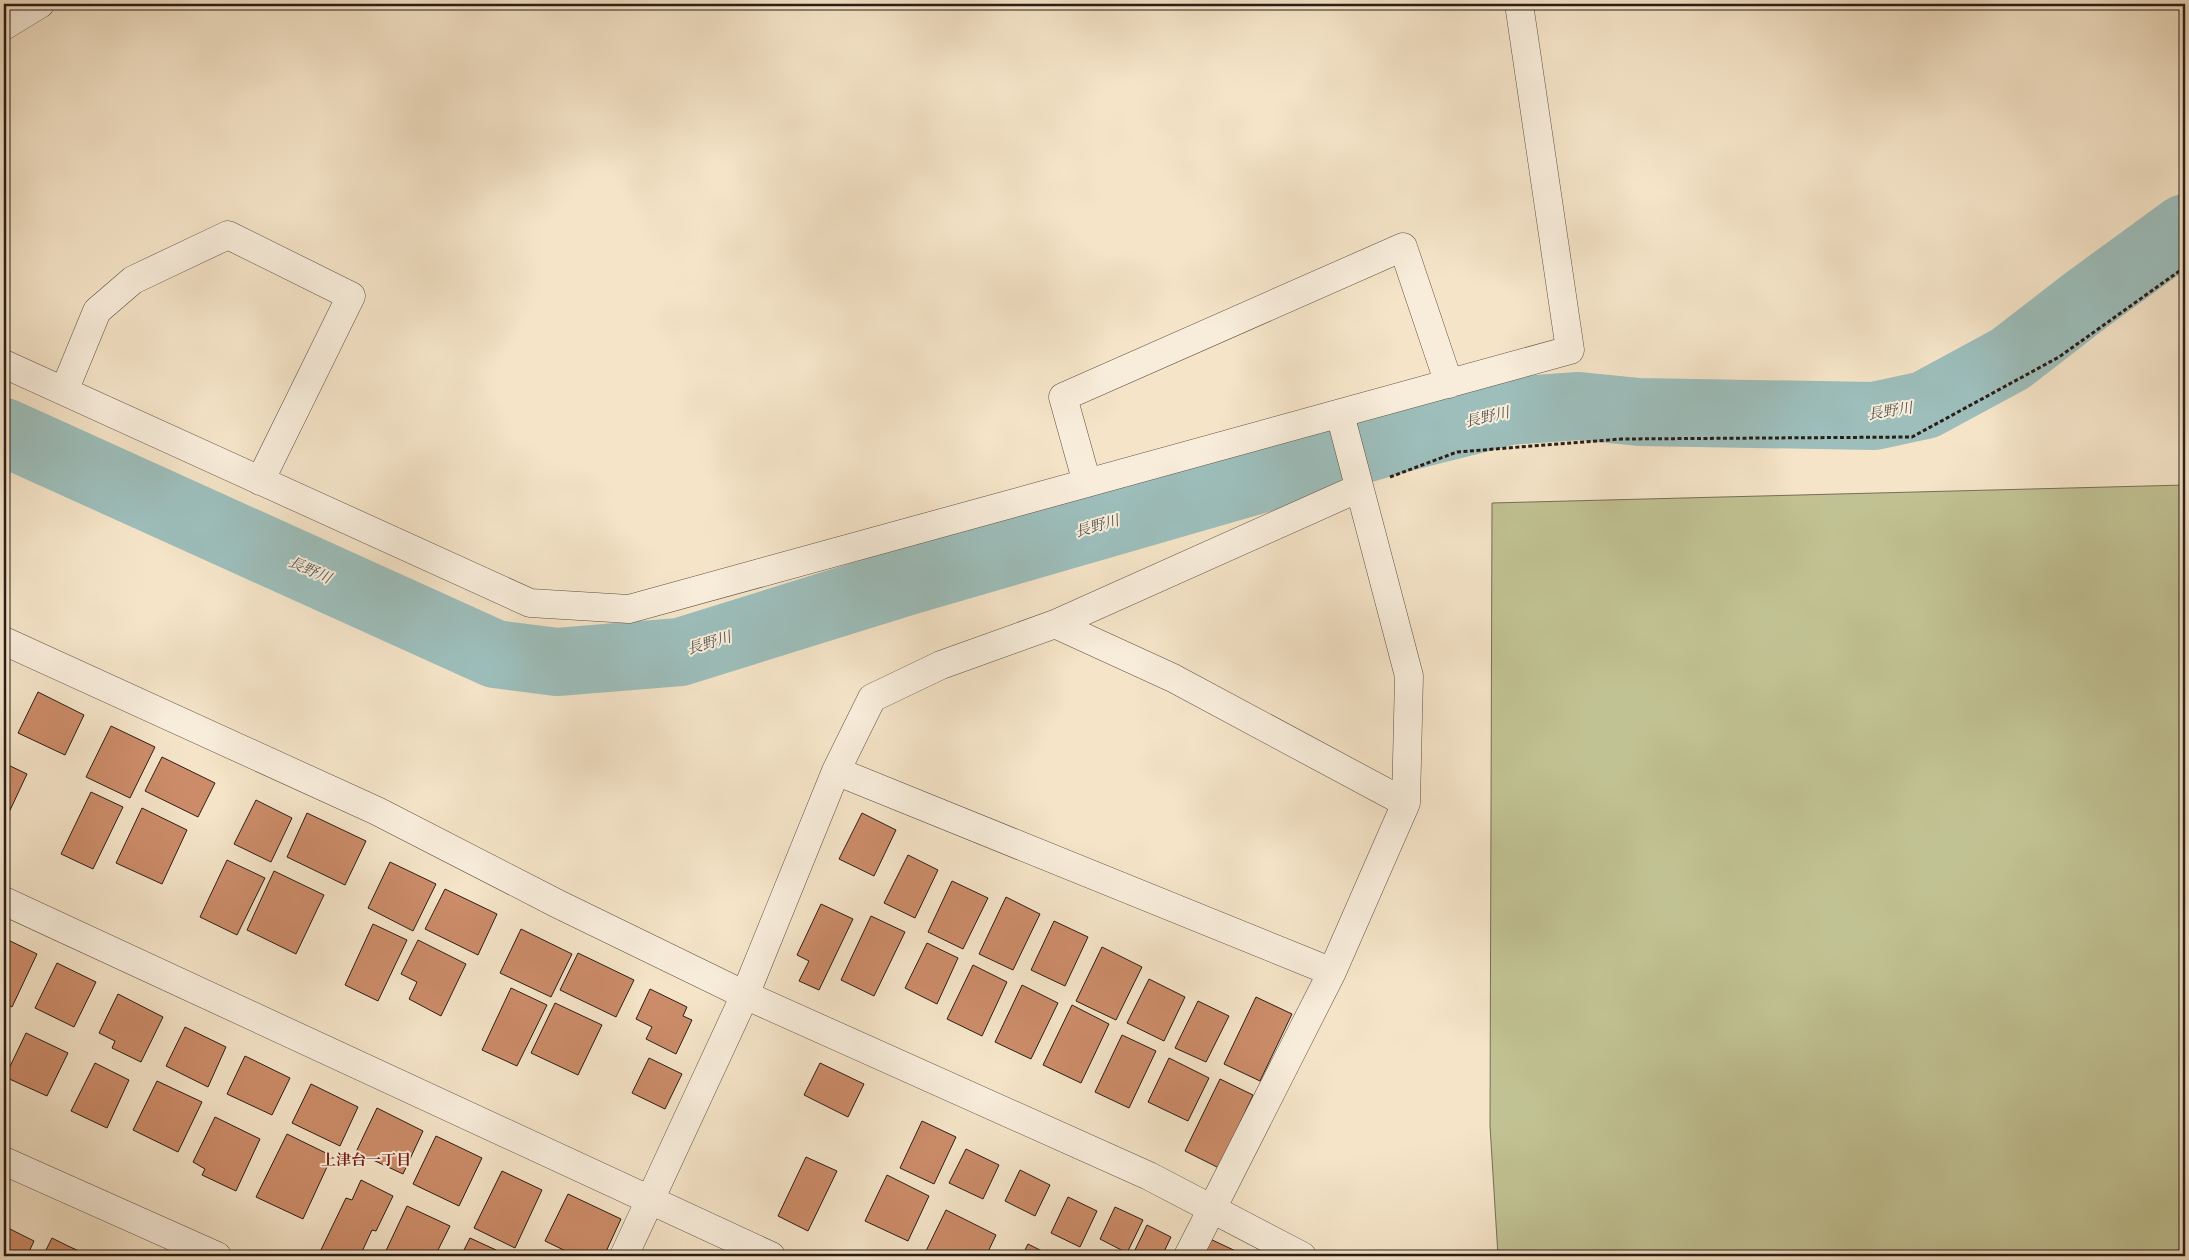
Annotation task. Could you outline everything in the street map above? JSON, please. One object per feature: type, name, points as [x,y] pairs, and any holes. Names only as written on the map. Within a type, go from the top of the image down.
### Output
[{"type":"street","points":[[4,26],[40,4]]},
{"type":"street","points":[[4,364],[530,603],[629,609],[1570,350],[1518,4]]},
{"type":"street","points":[[64,391],[97,311],[134,280],[228,235],[351,296],[260,481]]},
{"type":"street","points":[[1088,483],[1063,396],[1403,247],[1449,384]]},
{"type":"street","points":[[1188,1256],[1332,972],[1406,803],[1409,676],[1340,414]]},
{"type":"street","points":[[624,1256],[745,995],[836,771],[872,698],[941,665],[1055,624],[1359,488]]},
{"type":"street","points":[[1055,624],[1173,678],[1406,803]]},
{"type":"street","points":[[4,641],[377,811],[558,904],[745,995],[1140,1172],[1302,1256]]},
{"type":"street","points":[[836,771],[1332,972]]},
{"type":"street","points":[[4,901],[771,1256]]},
{"type":"street","points":[[4,1161],[217,1256]]},
{"type":"path","points":[[1359,488],[1458,452],[1621,439],[1912,437],[2059,357],[2185,267]]},
{"type":"green space","points":[[2185,485],[2185,1256],[1498,1256],[1490,1126],[1492,503]]},
{"type":"building","points":[[38,692],[84,715],[65,755],[18,733]]},
{"type":"building","points":[[111,726],[155,747],[130,798],[86,777]]},
{"type":"building","points":[[162,757],[215,783],[198,817],[145,791]]},
{"type":"building","points":[[4,763],[27,774],[4,823]]},
{"type":"building","points":[[91,792],[123,807],[93,869],[61,854]]},
{"type":"building","points":[[256,800],[292,818],[271,862],[234,844]]},
{"type":"building","points":[[142,808],[187,830],[162,884],[116,863]]},
{"type":"building","points":[[307,813],[366,841],[345,885],[287,857]]},
{"type":"building","points":[[862,813],[896,830],[874,876],[839,859]]},
{"type":"building","points":[[908,855],[938,870],[915,918],[884,903]]},
{"type":"building","points":[[227,860],[265,878],[237,935],[200,917]]},
{"type":"building","points":[[390,862],[436,884],[413,931],[368,908]]},
{"type":"building","points":[[274,871],[324,895],[296,954],[247,930]]},
{"type":"building","points":[[952,881],[988,898],[963,949],[928,932]]},
{"type":"building","points":[[445,889],[497,914],[478,955],[425,929]]},
{"type":"building","points":[[1006,897],[1040,914],[1013,970],[979,954]]},
{"type":"building","points":[[821,904],[853,919],[819,990],[799,981],[809,961],[797,955]]},
{"type":"building","points":[[871,916],[905,932],[874,996],[841,980]]},
{"type":"building","points":[[1054,921],[1088,937],[1065,986],[1031,970]]},
{"type":"building","points":[[373,924],[407,940],[378,1001],[345,985]]},
{"type":"building","points":[[521,929],[572,954],[551,997],[500,973]]},
{"type":"building","points":[[4,938],[37,954],[12,1007],[4,1003]]},
{"type":"building","points":[[418,940],[466,964],[441,1016],[409,999],[417,982],[401,974]]},
{"type":"building","points":[[927,943],[958,958],[937,1004],[905,988]]},
{"type":"building","points":[[1102,947],[1142,967],[1116,1020],[1076,1001]]},
{"type":"building","points":[[578,953],[634,980],[616,1017],[560,990]]},
{"type":"building","points":[[57,963],[96,982],[74,1027],[35,1008]]},
{"type":"building","points":[[973,965],[1007,982],[982,1036],[947,1019]]},
{"type":"building","points":[[1149,979],[1185,997],[1164,1041],[1127,1023]]},
{"type":"building","points":[[1022,985],[1058,1003],[1031,1059],[995,1042]]},
{"type":"building","points":[[511,988],[547,1005],[517,1066],[482,1050]]},
{"type":"building","points":[[650,989],[687,1007],[683,1016],[692,1020],[676,1054],[646,1039],[652,1027],[636,1019]]},
{"type":"building","points":[[118,994],[163,1017],[141,1062],[112,1048],[115,1041],[99,1033]]},
{"type":"building","points":[[1256,997],[1292,1014],[1260,1081],[1224,1064]]},
{"type":"building","points":[[1198,1001],[1229,1016],[1206,1062],[1175,1048]]},
{"type":"building","points":[[555,1003],[602,1025],[578,1075],[531,1053]]},
{"type":"building","points":[[1072,1005],[1109,1024],[1081,1083],[1043,1065]]},
{"type":"building","points":[[185,1027],[226,1047],[208,1087],[166,1066]]},
{"type":"building","points":[[26,1033],[68,1053],[47,1096],[5,1077]]},
{"type":"building","points":[[1122,1035],[1156,1051],[1129,1108],[1095,1092]]},
{"type":"building","points":[[245,1056],[290,1078],[272,1115],[227,1094]]},
{"type":"building","points":[[649,1058],[682,1074],[665,1109],[632,1093]]},
{"type":"building","points":[[1169,1058],[1209,1078],[1188,1121],[1148,1102]]},
{"type":"building","points":[[95,1063],[129,1080],[107,1128],[71,1111]]},
{"type":"building","points":[[820,1063],[864,1084],[848,1117],[804,1095]]},
{"type":"building","points":[[1220,1079],[1253,1095],[1219,1168],[1185,1151]]},
{"type":"building","points":[[157,1081],[202,1102],[178,1152],[133,1130]]},
{"type":"building","points":[[311,1084],[358,1107],[340,1146],[292,1123]]},
{"type":"building","points":[[377,1108],[423,1131],[403,1174],[356,1152]]},
{"type":"building","points":[[215,1117],[260,1139],[236,1191],[202,1175],[205,1169],[193,1162]]},
{"type":"building","points":[[922,1121],[956,1137],[934,1184],[900,1168]]},
{"type":"building","points":[[287,1134],[332,1156],[303,1219],[256,1197]]},
{"type":"building","points":[[436,1136],[482,1158],[459,1206],[413,1184]]},
{"type":"building","points":[[966,1149],[999,1165],[983,1199],[949,1183]]},
{"type":"building","points":[[806,1157],[837,1171],[808,1231],[778,1216]]},
{"type":"building","points":[[1020,1170],[1050,1185],[1035,1216],[1005,1201]]},
{"type":"building","points":[[502,1171],[542,1190],[515,1248],[474,1228]]},
{"type":"building","points":[[887,1175],[929,1196],[908,1241],[865,1221]]},
{"type":"building","points":[[361,1180],[393,1196],[376,1231],[372,1230],[360,1256],[318,1256],[346,1198],[352,1200]]},
{"type":"building","points":[[568,1194],[621,1219],[604,1256],[576,1256],[545,1241]]},
{"type":"building","points":[[1068,1197],[1097,1211],[1080,1247],[1051,1233]]},
{"type":"building","points":[[407,1206],[450,1226],[435,1256],[384,1255]]},
{"type":"building","points":[[1115,1207],[1143,1220],[1127,1253],[1100,1239]]},
{"type":"building","points":[[946,1210],[996,1235],[986,1256],[936,1256],[926,1251]]},
{"type":"building","points":[[1147,1225],[1171,1237],[1162,1256],[1148,1256],[1135,1250]]},
{"type":"building","points":[[4,1226],[34,1241],[27,1256],[4,1256]]},
{"type":"building","points":[[52,1238],[68,1246],[90,1256],[43,1256]]},
{"type":"building","points":[[470,1238],[509,1256],[461,1256]]},
{"type":"building","points":[[1208,1238],[1242,1254],[1241,1256],[1199,1256]]},
{"type":"building","points":[[1028,1244],[1052,1256],[1022,1256]]},
{"type":"waterway","name":"長野川","points":[[4,432],[495,654],[557,662],[680,652],[908,581],[1398,439],[1509,411],[1579,406],[1639,412],[1874,416],[1925,405],[2010,359],[2185,228]]},
{"type":"district","name":"上津台一丁目","points":[[366,1160]]}]
